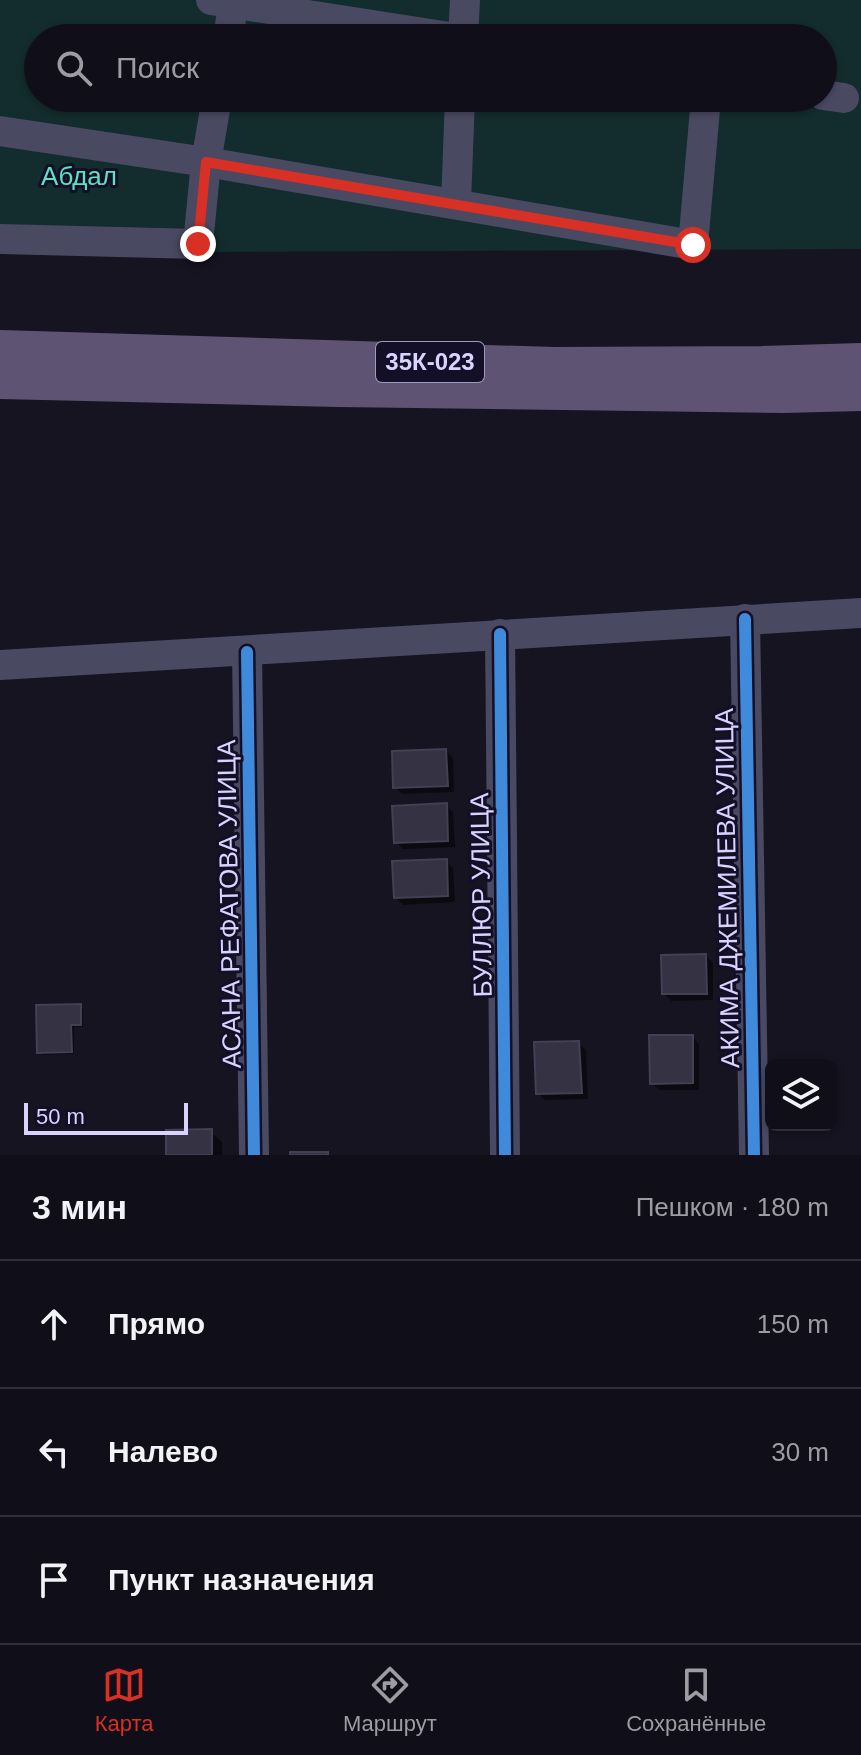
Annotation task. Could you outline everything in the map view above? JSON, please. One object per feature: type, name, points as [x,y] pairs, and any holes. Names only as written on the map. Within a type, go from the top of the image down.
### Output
[{"type":"main road","name":"35К-023","points":[[0,349],[554,366],[861,362]]},
{"type":"main road","name":"35К-023","points":[[0,380],[385,389],[783,394],[861,392]]},
{"type":"street","points":[[464,24],[465,0]]},
{"type":"street","points":[[227,24],[226,1],[369,24]]},
{"type":"street","points":[[0,239],[198,244],[215,112]]},
{"type":"street","points":[[456,203],[459,112]]},
{"type":"street","points":[[0,131],[456,203],[693,245],[705,112]]},
{"type":"street","points":[[0,665],[861,613]]},
{"type":"street","name":"АКИМА ДЖЕМИЛЕВА УЛИЦА","points":[[745,619],[754,1155]]},
{"type":"street","name":"БУЛЛЮР УЛИЦА","points":[[500,634],[505,1155]]},
{"type":"street","name":"АСАНА РЕФАТОВА УЛИЦА","points":[[247,652],[254,1155]]},
{"type":"green space","name":"Абдал","points":[[0,0],[861,0],[861,249],[0,253]]},
{"type":"building","points":[[446,749],[448,786],[393,788],[392,751]]},
{"type":"building","points":[[447,803],[448,841],[394,843],[392,806]]},
{"type":"building","points":[[447,859],[448,896],[394,898],[392,861]]},
{"type":"building","points":[[706,954],[707,994],[662,994],[661,955]]},
{"type":"building","points":[[81,1004],[81,1025],[71,1025],[72,1052],[37,1053],[36,1005]]},
{"type":"building","points":[[649,1035],[693,1035],[693,1083],[650,1084]]},
{"type":"building","points":[[579,1041],[582,1093],[536,1094],[534,1042]]},
{"type":"building","points":[[212,1129],[212,1155],[166,1155],[166,1130]]},
{"type":"building","points":[[290,1152],[328,1152],[328,1155],[290,1155]]},
{"type":"cycle path","points":[[745,619],[754,1155]]},
{"type":"cycle path","points":[[500,634],[505,1155]]},
{"type":"cycle path","points":[[247,652],[254,1155]]},
{"type":"route","points":[[198,244],[206,162],[693,245]]}]
